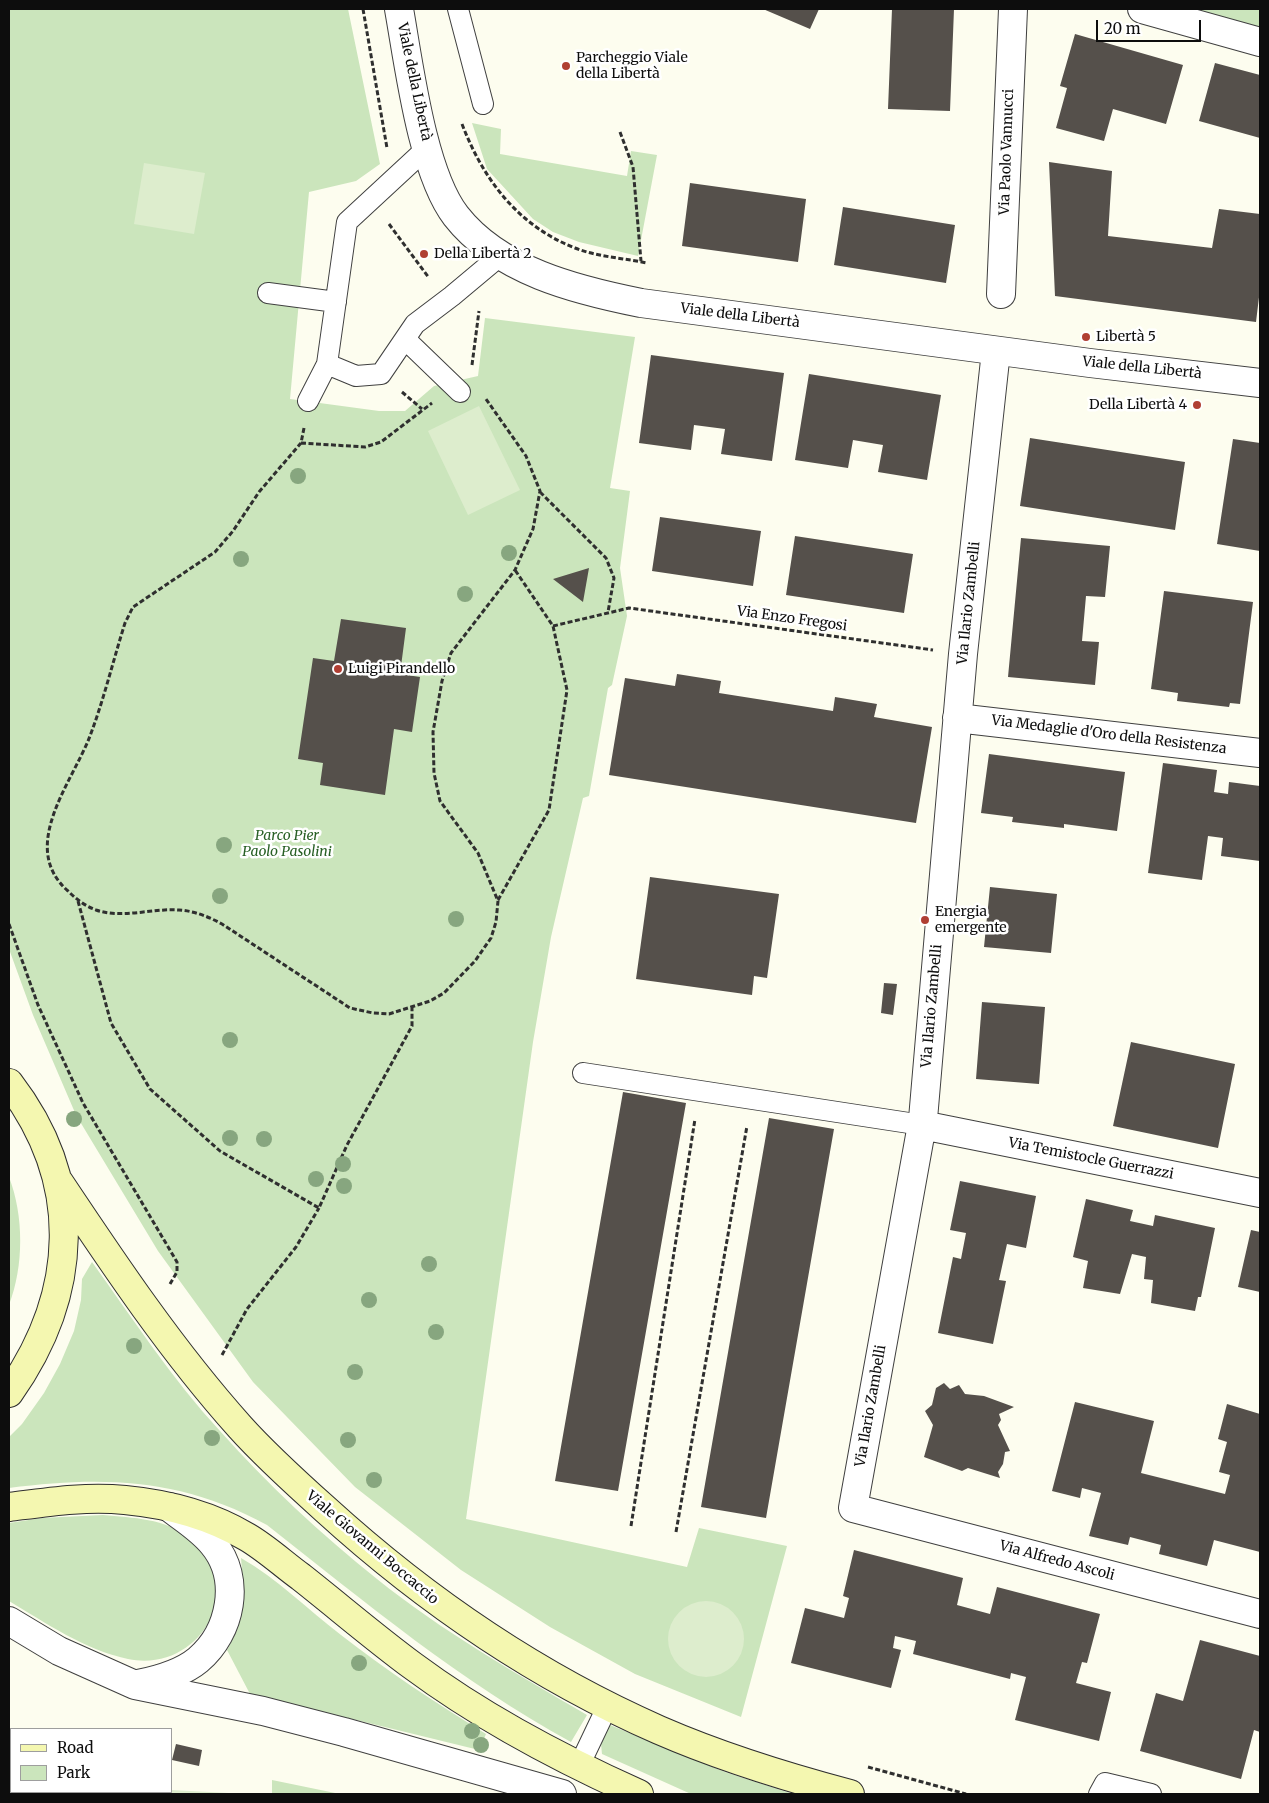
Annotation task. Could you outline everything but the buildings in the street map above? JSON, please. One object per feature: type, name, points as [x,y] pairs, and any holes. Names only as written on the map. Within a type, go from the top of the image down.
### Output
[{"type":"main road","name":"Viale Giovanni Boccaccio","points":[[9,1084],[22,1101],[40,1132],[59,1182],[135,1295],[239,1426],[282,1470],[349,1531],[437,1603],[539,1669],[660,1730],[734,1759],[850,1794]]},
{"type":"main road","name":"Viale Giovanni Boccaccio","points":[[9,1393],[36,1351],[55,1303],[64,1252],[64,1226],[59,1182]]},
{"type":"main road","points":[[9,1507],[49,1501],[124,1499],[168,1506],[212,1520],[247,1537],[414,1667],[476,1708],[579,1766],[639,1794]]},
{"type":"street","name":"Viale della Libertà","points":[[399,9],[428,147],[442,190],[456,215],[500,255],[554,280],[641,303],[996,351],[1260,383]]},
{"type":"street","name":"Via Paolo Vannucci","points":[[1002,294],[1013,9]]},
{"type":"street","points":[[1142,9],[1260,42]]},
{"type":"street","name":"Via Ilario Zambelli","points":[[853,1508],[922,1125],[963,654],[996,351]]},
{"type":"street","name":"Via Medaglie d'Oro della Resistenza","points":[[957,718],[1260,753]]},
{"type":"street","name":"Via Temistocle Guerrazzi","points":[[922,1125],[1260,1193]]},
{"type":"street","points":[[135,1685],[169,1676],[198,1660],[217,1639],[228,1613],[229,1580],[214,1544],[168,1506]]},
{"type":"street","name":"Via Alfredo Ascoli","points":[[853,1508],[1260,1614]]},
{"type":"street","points":[[9,1620],[59,1651],[135,1685],[264,1712],[353,1734],[562,1794]]},
{"type":"lane","points":[[458,9],[483,104]]},
{"type":"lane","points":[[308,402],[327,364],[347,222],[428,147]]},
{"type":"lane","points":[[327,364],[356,376],[381,374],[416,324],[500,255]]},
{"type":"lane","points":[[268,293],[336,302]]},
{"type":"lane","points":[[405,339],[466,390]]},
{"type":"lane","points":[[583,1073],[922,1125]]},
{"type":"lane","points":[[579,1766],[608,1705]]},
{"type":"lane","points":[[1099,1794],[1105,1783],[1152,1794]]},
{"type":"path","points":[[363,9],[387,148],[386,157]]},
{"type":"path","points":[[460,115],[477,158],[494,185],[513,209],[541,232],[576,248],[647,263]]},
{"type":"path","points":[[620,132],[633,167],[641,261]]},
{"type":"path","points":[[389,224],[434,286]]},
{"type":"path","points":[[466,390],[478,318]]},
{"type":"path","points":[[302,443],[365,447],[381,442],[430,403],[466,390],[491,403],[526,456],[540,491],[606,558],[614,578],[608,612]]},
{"type":"path","points":[[302,438],[302,443],[259,492],[233,531],[215,552],[133,607],[125,623],[90,736],[55,809],[46,836],[47,852],[54,877],[78,900],[97,910],[120,913],[180,910],[205,915],[222,924],[350,1008],[390,1014],[412,1008],[444,993],[475,961],[491,938],[496,922],[498,900],[549,810],[567,690],[553,626],[514,570]]},
{"type":"path","points":[[498,900],[478,853],[440,801],[434,773],[433,732],[442,681],[451,653],[514,570],[533,529],[540,491]]},
{"type":"path","name":"Via Enzo Fregosi","points":[[553,626],[617,610],[638,610],[963,654]]},
{"type":"path","points":[[78,900],[112,1023],[150,1089],[220,1152],[319,1208]]},
{"type":"path","points":[[9,924],[38,1006],[83,1103],[176,1262],[177,1272],[170,1282],[170,1288]]},
{"type":"path","points":[[214,1351],[220,1359],[247,1309],[296,1247],[319,1208],[347,1145],[412,1026],[412,1008]]},
{"type":"path","points":[[631,1526],[696,1115]]},
{"type":"path","points":[[676,1532],[747,1126]]},
{"type":"path","points":[[867,1766],[966,1794]]},
{"type":"green space","name":"Parco Pier Paolo Pasolini","points":[[9,9],[348,9],[380,164],[356,181],[309,192],[290,399],[379,411],[405,411],[434,386],[478,376],[485,318],[635,337],[610,488],[630,491],[620,568],[627,616],[612,685],[608,688],[589,796],[583,798],[551,937],[533,1042],[466,1519],[687,1567],[699,1528],[787,1546],[741,1717],[635,1674],[550,1627],[461,1570],[355,1487],[253,1382],[158,1251],[76,1115],[33,1015],[9,949]]},
{"type":"green space","points":[[1171,9],[1260,9],[1260,33]]},
{"type":"green space","points":[[472,123],[501,129],[500,154],[627,176],[631,151],[657,155],[638,256],[579,242],[553,232],[533,219],[487,169]]},
{"type":"green space","points":[[144,163],[205,173],[194,234],[134,224]]},
{"type":"green space","points":[[479,406],[520,490],[468,515],[428,431]]},
{"type":"green space","points":[[9,1177],[20,1224],[20,1258],[9,1305]]},
{"type":"green space","points":[[92,1262],[186,1391],[257,1471],[336,1544],[402,1598],[479,1651],[587,1715],[571,1742],[530,1719],[452,1667],[377,1612],[267,1525],[235,1509],[172,1489],[141,1484],[77,1482],[9,1488],[9,1437],[22,1424],[44,1393],[60,1364],[74,1331],[81,1300],[82,1279]]},
{"type":"green space","points":[[103,1515],[137,1518],[170,1526],[190,1538],[208,1558],[216,1579],[216,1601],[209,1622],[195,1640],[177,1653],[154,1660],[128,1659],[112,1655],[66,1635],[9,1601],[9,1523],[42,1518]]},
{"type":"green space","points":[[241,1558],[280,1585],[328,1625],[376,1661],[430,1699],[486,1734],[479,1750],[250,1694],[227,1650],[238,1627],[243,1605]]},
{"type":"green space","points":[[699,1601],[713,1601],[727,1607],[738,1618],[744,1632],[741,1654],[733,1666],[713,1677],[699,1677],[685,1671],[674,1660],[668,1646],[668,1632],[674,1618],[685,1607]]},
{"type":"green space","points":[[610,1725],[725,1772],[793,1794],[691,1794],[602,1754],[601,1744]]},
{"type":"green space","points":[[272,1780],[340,1794],[272,1794]]},
{"type":"green space","points":[[172,1790],[248,1794],[60,1794],[172,1793]]},
{"type":"place","name":"Parcheggio Viale della Libertà","points":[[566,66]]},
{"type":"place","name":"Della Libertà 2","points":[[424,254]]},
{"type":"place","name":"Libertà 5","points":[[1086,337]]},
{"type":"place","name":"Della Libertà 4","points":[[1197,405]]},
{"type":"place","name":"Luigi Pirandello","points":[[338,669]]},
{"type":"place","name":"Energia emergente","points":[[925,920]]}]
